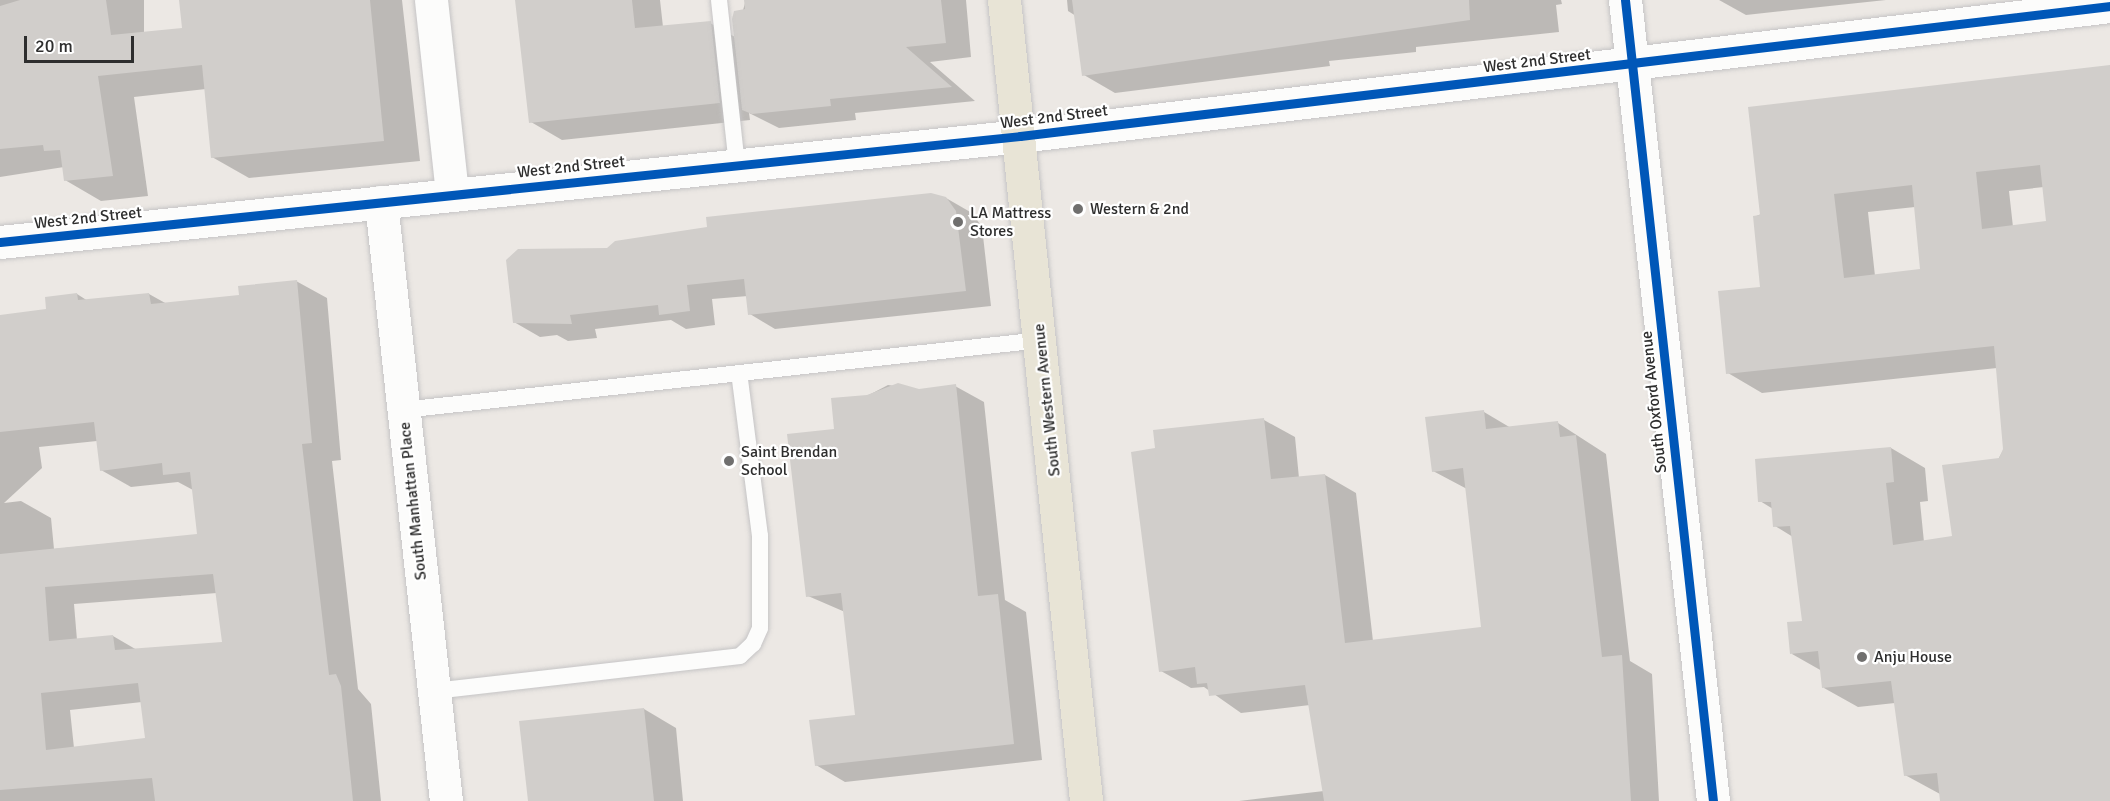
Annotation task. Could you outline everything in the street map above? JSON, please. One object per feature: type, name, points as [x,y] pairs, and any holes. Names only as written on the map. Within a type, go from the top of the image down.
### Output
[{"type":"main road","name":"South Western Avenue","points":[[1004,0],[1041,340],[1086,801]]},
{"type":"street","points":[[431,0],[452,194]]},
{"type":"street","name":"South Oxford Avenue","points":[[1625,0],[1713,801]]},
{"type":"street","name":"West 2nd Street","points":[[0,242],[1020,136],[2110,6]]},
{"type":"street","name":"South Manhattan Place","points":[[381,202],[446,801]]},
{"type":"lane","points":[[719,0],[737,165]]},
{"type":"lane","points":[[404,410],[1041,340]]},
{"type":"lane","points":[[434,691],[740,656],[753,644],[760,628],[760,536],[739,373]]},
{"type":"building","points":[[20,0],[106,0],[111,35],[182,28],[179,0],[370,0],[384,141],[211,158],[202,65],[98,76],[113,176],[64,181],[60,150],[44,151],[43,145],[0,149],[0,6]]},
{"type":"building","points":[[515,0],[632,0],[635,28],[711,21],[720,103],[529,123]]},
{"type":"building","points":[[744,0],[941,0],[946,43],[906,47],[952,87],[830,99],[831,106],[752,114],[742,110],[732,19],[734,11],[745,9]]},
{"type":"building","points":[[1072,0],[1469,0],[1470,20],[1082,76]]},
{"type":"building","points":[[2110,65],[2110,801],[1940,801],[1937,773],[1904,776],[1891,681],[1822,688],[1818,651],[1790,654],[1787,622],[1802,621],[1790,526],[1773,527],[1771,502],[1758,502],[1755,459],[1891,447],[1894,482],[1886,483],[1893,545],[1952,536],[1942,465],[1999,458],[2003,449],[1994,346],[1726,374],[1718,291],[1760,287],[1753,216],[1760,215],[1748,107]],"holes":[[[2040,165],[2046,221],[1982,229],[1976,172]],[[1912,185],[1920,269],[1844,278],[1834,194]]]},
{"type":"building","points":[[931,193],[946,197],[956,211],[966,291],[748,315],[744,279],[687,285],[690,311],[659,315],[658,305],[570,315],[572,324],[513,323],[506,260],[518,249],[607,248],[615,241],[707,227],[706,217]]},
{"type":"building","points":[[297,280],[312,443],[302,444],[329,675],[336,674],[341,686],[353,801],[155,801],[152,778],[0,790],[0,554],[197,534],[190,472],[163,475],[162,463],[100,471],[94,422],[0,432],[0,315],[46,309],[45,297],[77,293],[78,300],[149,293],[151,304],[239,295],[238,286]],"holes":[[[213,574],[222,642],[115,650],[113,635],[49,641],[45,587]],[[138,683],[145,738],[46,750],[41,693]]]},
{"type":"building","points":[[898,383],[919,389],[956,384],[978,596],[998,594],[1014,744],[815,766],[809,720],[855,715],[841,593],[806,597],[787,434],[834,429],[831,398],[867,395]]},
{"type":"building","points":[[1484,410],[1486,429],[1558,421],[1560,437],[1576,435],[1602,657],[1622,655],[1631,801],[1324,801],[1305,685],[1209,696],[1207,683],[1197,684],[1195,667],[1159,672],[1131,452],[1155,448],[1153,430],[1264,418],[1271,479],[1325,474],[1345,643],[1481,627],[1463,468],[1432,472],[1425,417]]},
{"type":"building","points":[[644,708],[654,801],[528,801],[519,721]]},
{"type":"cycle path","points":[[1625,0],[1713,801]]},
{"type":"cycle path","points":[[0,242],[1020,136],[2110,6]]},
{"type":"place","name":"Western & 2nd","points":[[1078,209]]},
{"type":"place","name":"LA Mattress Stores","points":[[958,222]]},
{"type":"place","name":"Saint Brendan School","points":[[729,461]]},
{"type":"place","name":"Anju House","points":[[1862,657]]}]
